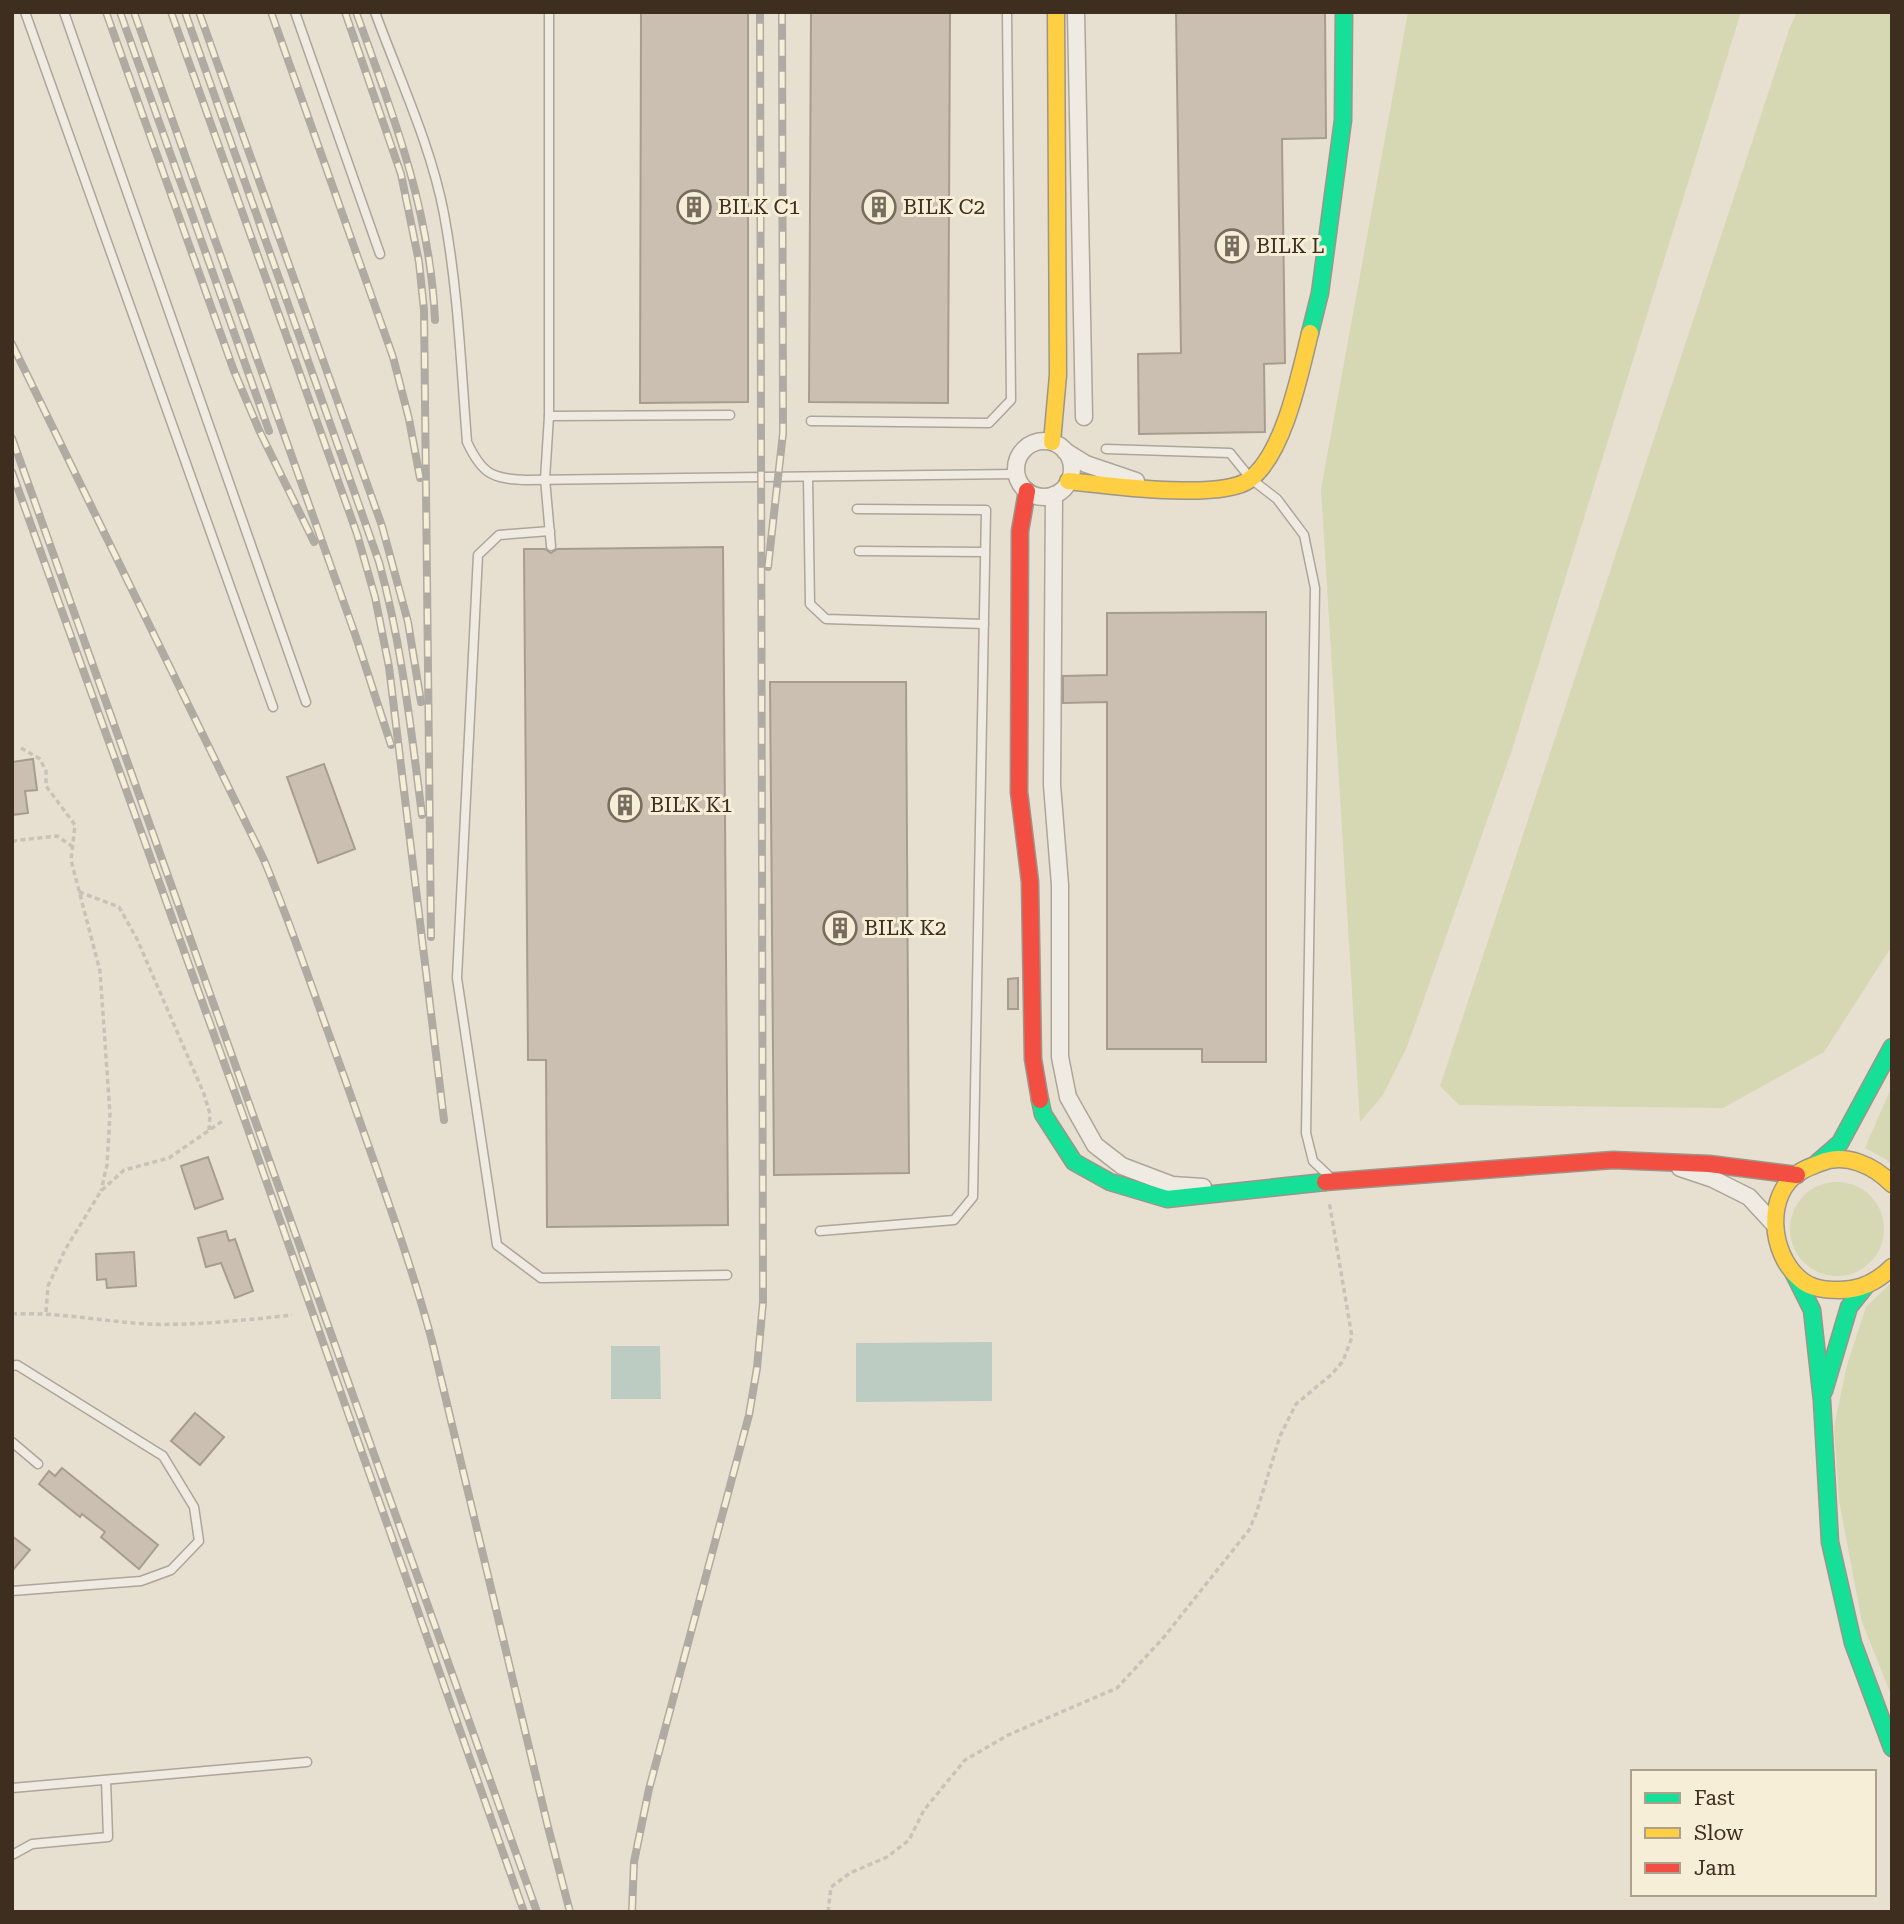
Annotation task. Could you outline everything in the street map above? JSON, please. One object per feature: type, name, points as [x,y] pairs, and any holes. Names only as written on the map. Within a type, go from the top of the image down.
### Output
[{"type":"main road","points":[[1056,12],[1059,446]]},
{"type":"main road","points":[[1068,481],[1139,489],[1204,490],[1242,484],[1251,479],[1267,461],[1290,411],[1320,293],[1343,120],[1345,12]]},
{"type":"main road","points":[[1027,491],[1020,531],[1019,792],[1030,882],[1033,1059],[1043,1114],[1074,1163],[1110,1182],[1167,1199],[1331,1182],[1599,1161],[1709,1164],[1797,1175]]},
{"type":"main road","points":[[1892,1047],[1840,1143],[1797,1175],[1780,1197],[1773,1223],[1780,1255],[1794,1274],[1812,1310],[1822,1401],[1830,1542],[1853,1643],[1892,1748]]},
{"type":"main road","points":[[1816,1163],[1835,1159],[1853,1160],[1868,1165],[1892,1184]]},
{"type":"main road","points":[[1794,1274],[1805,1282],[1830,1291],[1843,1292],[1876,1282],[1892,1266]]},
{"type":"main road","points":[[1822,1401],[1849,1307],[1865,1287]]},
{"type":"street","points":[[1076,12],[1084,417]]},
{"type":"street","points":[[1059,446],[1071,466],[1065,487],[1054,495],[1035,495],[1027,491],[1016,474],[1019,455],[1033,443],[1059,446],[1086,464],[1169,489]]},
{"type":"street","points":[[1054,495],[1052,785],[1060,885],[1060,1057],[1068,1097],[1094,1145],[1122,1166],[1172,1185],[1243,1190]]},
{"type":"street","points":[[1664,1163],[1713,1179],[1749,1197],[1773,1223]]},
{"type":"lane","points":[[25,12],[273,707]]},
{"type":"lane","points":[[64,12],[306,702]]},
{"type":"lane","points":[[295,12],[380,254]]},
{"type":"lane","points":[[375,12],[429,159],[444,213],[454,284],[467,442],[475,459],[487,473],[503,479],[1016,474]]},
{"type":"lane","points":[[549,12],[549,416],[545,479],[551,546]]},
{"type":"lane","points":[[811,421],[989,423],[1011,400],[1006,12]]},
{"type":"lane","points":[[549,416],[730,415]]},
{"type":"lane","points":[[1106,449],[1230,453],[1251,479],[1277,499],[1304,535],[1315,588],[1306,1133],[1313,1161],[1331,1182]]},
{"type":"lane","points":[[808,477],[810,604],[826,619],[984,624]]},
{"type":"lane","points":[[820,1231],[954,1220],[973,1197],[986,510],[857,509]]},
{"type":"lane","points":[[551,531],[499,536],[478,555],[457,978],[497,1245],[541,1278],[727,1275]]},
{"type":"lane","points":[[859,551],[985,552]]},
{"type":"lane","points":[[12,1366],[17,1365],[163,1456],[194,1507],[199,1541],[171,1570],[141,1581],[12,1591]]},
{"type":"lane","points":[[12,1442],[38,1464]]},
{"type":"lane","points":[[12,1788],[307,1762]]},
{"type":"lane","points":[[12,1855],[32,1844],[108,1837],[106,1780]]},
{"type":"path","points":[[21,748],[40,759],[46,771],[46,786],[75,825],[71,860],[100,971],[107,1065],[110,1114],[107,1165],[101,1191]]},
{"type":"path","points":[[12,841],[57,836],[73,847]]},
{"type":"path","points":[[78,892],[119,907],[137,939],[204,1094],[210,1114],[209,1130]]},
{"type":"path","points":[[47,1312],[48,1286],[65,1250],[101,1191],[124,1170],[169,1158],[223,1120]]},
{"type":"path","points":[[828,1912],[831,1887],[850,1873],[887,1857],[909,1840],[924,1810],[965,1760],[1008,1735],[1118,1688],[1164,1637],[1249,1530],[1280,1436],[1296,1404],[1332,1374],[1343,1361],[1352,1337],[1331,1182]]},
{"type":"path","points":[[12,1314],[47,1312],[149,1324],[249,1320],[292,1315]]},
{"type":"green space","points":[[1408,12],[1741,12],[1512,750],[1407,1047],[1383,1095],[1360,1122],[1321,489]]},
{"type":"green space","points":[[1797,12],[1892,12],[1892,946],[1824,1052],[1723,1108],[1459,1105],[1440,1086]]},
{"type":"green space","points":[[1892,1086],[1892,1166],[1887,1160],[1865,1148]]},
{"type":"green space","points":[[1837,1182],[1855,1185],[1870,1196],[1881,1211],[1884,1229],[1881,1247],[1870,1262],[1855,1273],[1837,1276],[1819,1273],[1804,1262],[1793,1247],[1790,1229],[1793,1211],[1804,1196],[1819,1185]]},
{"type":"green space","points":[[1892,1282],[1892,1697],[1862,1622],[1839,1501],[1834,1427],[1847,1365],[1866,1307]]},
{"type":"shaded area","points":[[992,1342],[992,1401],[856,1402],[856,1343]]},
{"type":"shaded area","points":[[611,1346],[660,1346],[661,1399],[611,1399]]},
{"type":"building","name":"BILK C1","points":[[641,12],[748,12],[748,402],[640,403]]},
{"type":"building","name":"BILK C2","points":[[811,12],[950,12],[948,403],[809,402]]},
{"type":"building","name":"BILK L","points":[[1176,12],[1325,12],[1326,138],[1282,139],[1285,363],[1264,364],[1265,432],[1139,434],[1138,354],[1181,353]]},
{"type":"building","name":"BILK K1","points":[[723,547],[728,1225],[547,1227],[546,1060],[528,1060],[524,549],[545,549],[551,553],[557,549]]},
{"type":"building","points":[[1266,612],[1266,1062],[1202,1062],[1202,1049],[1107,1049],[1107,702],[1063,703],[1063,676],[1107,675],[1107,613]]},
{"type":"building","name":"BILK K2","points":[[770,682],[906,682],[909,1173],[774,1175]]},
{"type":"building","points":[[33,759],[37,790],[25,791],[28,813],[12,815],[12,762]]},
{"type":"building","points":[[324,764],[355,849],[318,863],[287,777]]},
{"type":"building","points":[[1018,978],[1018,1009],[1008,1009],[1008,979]]},
{"type":"building","points":[[208,1157],[223,1199],[195,1209],[181,1166]]},
{"type":"building","points":[[226,1231],[229,1241],[235,1239],[253,1291],[235,1298],[221,1263],[206,1267],[198,1238]]},
{"type":"building","points":[[134,1252],[136,1286],[107,1288],[106,1279],[97,1280],[96,1254]]},
{"type":"building","points":[[195,1413],[224,1437],[200,1465],[171,1441]]},
{"type":"building","points":[[62,1468],[158,1545],[139,1569],[101,1537],[105,1532],[82,1514],[80,1517],[39,1484],[49,1471],[55,1476]]},
{"type":"building","points":[[12,1536],[30,1550],[12,1571]]},
{"type":"railway","points":[[106,12],[234,371],[259,430],[314,542]]},
{"type":"railway","points":[[120,12],[269,431]]},
{"type":"railway","points":[[134,12],[356,637],[391,745]]},
{"type":"railway","points":[[171,12],[357,534],[375,597],[389,667],[444,1120]]},
{"type":"railway","points":[[185,12],[379,562],[400,656],[422,815]]},
{"type":"railway","points":[[199,12],[382,526],[408,622],[421,702]]},
{"type":"railway","points":[[271,12],[393,357],[409,419],[420,478]]},
{"type":"railway","points":[[345,12],[401,174],[419,262],[424,310],[431,937]]},
{"type":"railway","points":[[356,12],[396,125],[418,201],[432,279],[435,320]]},
{"type":"railway","points":[[632,1912],[634,1862],[649,1789],[749,1415],[757,1368],[763,1302],[760,12]]},
{"type":"railway","points":[[768,567],[783,433],[782,12]]},
{"type":"railway","points":[[12,344],[264,860],[345,1079],[402,1242],[432,1341],[570,1912]]},
{"type":"railway","points":[[12,438],[537,1912]]},
{"type":"railway","points":[[12,472],[245,1121],[524,1912]]},
{"type":"traffic: fast","points":[[1310,333],[1320,293],[1343,120],[1344,12]]},
{"type":"traffic: fast","points":[[1817,1163],[1840,1143],[1892,1047]]},
{"type":"traffic: fast","points":[[1040,1100],[1043,1114],[1074,1162],[1110,1182],[1167,1199],[1325,1182]]},
{"type":"traffic: fast","points":[[1794,1274],[1812,1310],[1822,1401],[1830,1542],[1853,1643],[1892,1748]]},
{"type":"traffic: fast","points":[[1824,1391],[1849,1307],[1865,1287]]},
{"type":"traffic: slow","points":[[1052,442],[1058,375],[1056,12]]},
{"type":"traffic: slow","points":[[1068,481],[1189,491],[1214,490],[1249,480],[1272,452],[1281,433],[1296,390],[1310,333]]},
{"type":"traffic: slow","points":[[1892,1184],[1877,1172],[1849,1160],[1820,1163],[1802,1171],[1788,1182],[1776,1209],[1775,1224],[1782,1255],[1790,1268],[1800,1279],[1814,1287],[1855,1289],[1874,1281],[1892,1267]]},
{"type":"traffic: jam","points":[[1027,491],[1020,531],[1019,792],[1030,882],[1033,1059],[1040,1100]]},
{"type":"traffic: jam","points":[[1325,1182],[1613,1160],[1709,1164],[1797,1175]]},
{"type":"place","name":"BILK C1","points":[[694,207]]},
{"type":"place","name":"BILK C2","points":[[879,207]]},
{"type":"place","name":"BILK L","points":[[1232,246]]},
{"type":"place","name":"BILK K1","points":[[625,805]]},
{"type":"place","name":"BILK K2","points":[[840,928]]}]
